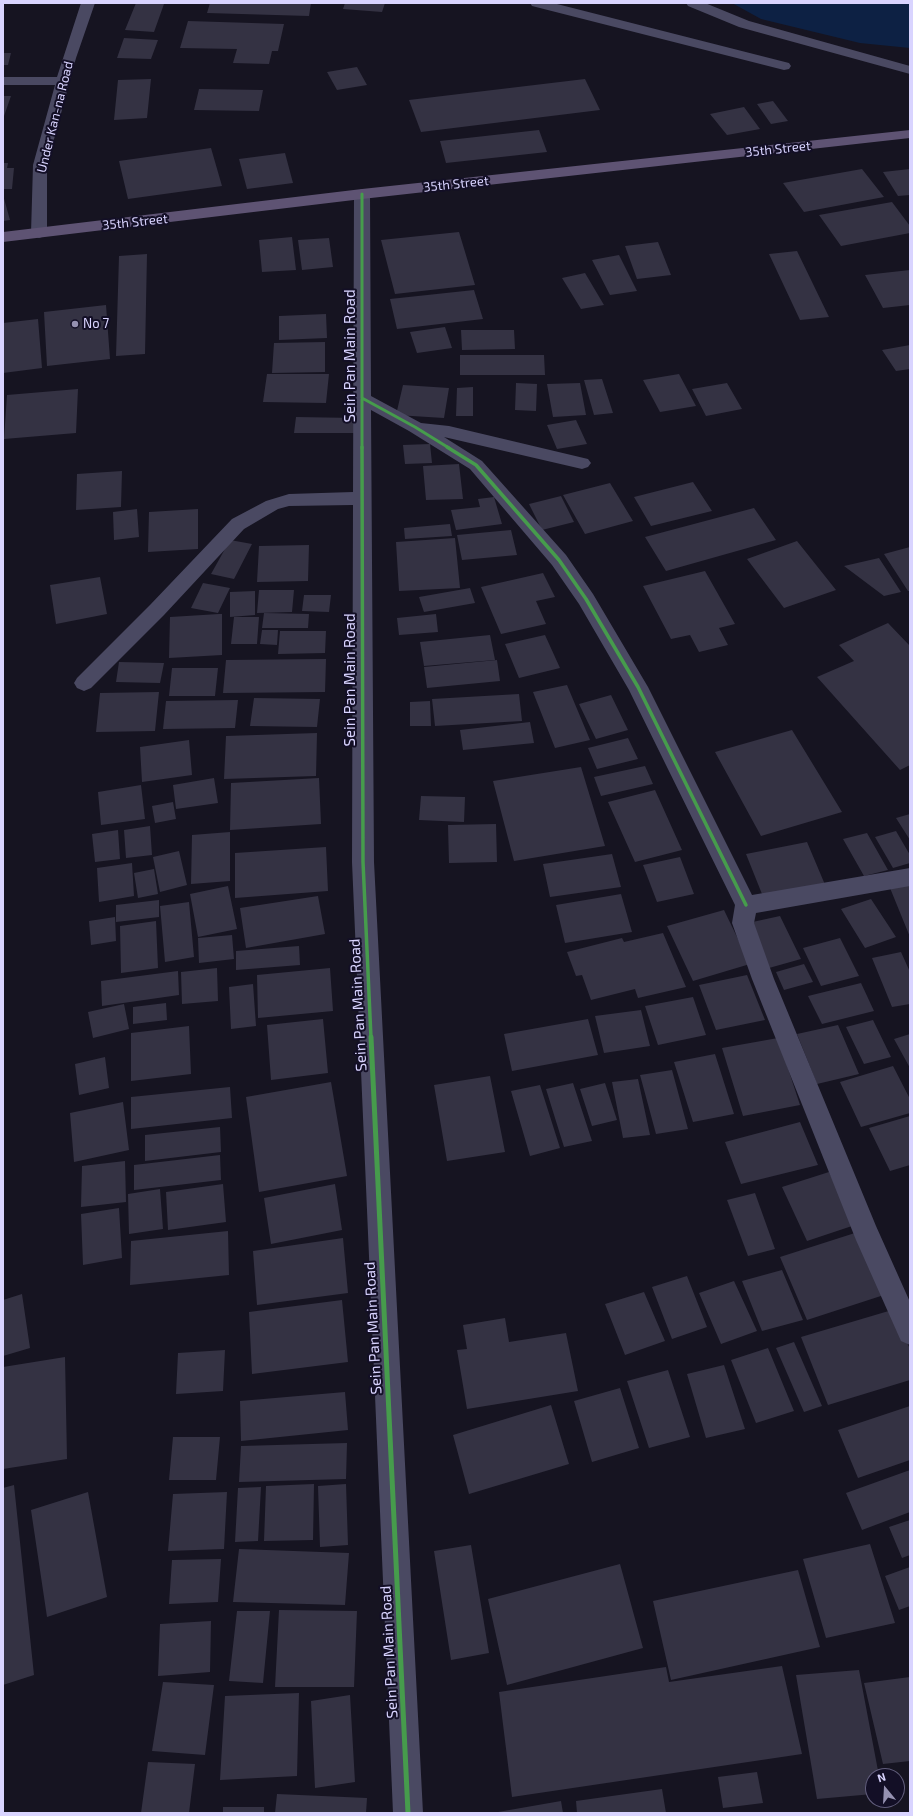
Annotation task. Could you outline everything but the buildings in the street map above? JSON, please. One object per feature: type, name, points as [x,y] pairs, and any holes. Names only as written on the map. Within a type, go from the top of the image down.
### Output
[{"type":"main road","name":"35th Street","points":[[3,237],[213,214],[362,194],[910,134]]},
{"type":"street","name":"Under Kan-na Road","points":[[40,233],[40,165],[63,81],[88,3]]},
{"type":"street","points":[[537,3],[784,66]]},
{"type":"street","points":[[693,3],[744,24],[910,70]]},
{"type":"street","points":[[3,81],[63,81]]},
{"type":"street","name":"Sein Pan Main Road","points":[[362,194],[363,862],[408,1813]]},
{"type":"street","points":[[362,398],[415,427],[476,465],[559,560],[586,599],[638,687],[746,905],[744,923],[763,979],[865,1231],[910,1332]]},
{"type":"street","points":[[415,427],[449,432],[582,463]]},
{"type":"street","points":[[84,683],[157,610],[214,547],[238,524],[272,505],[289,500],[362,498]]},
{"type":"street","points":[[746,905],[910,877]]},
{"type":"water","points":[[732,3],[910,3],[910,48],[860,43],[761,19]]},
{"type":"cycle path","points":[[362,194],[363,862],[408,1813]]},
{"type":"cycle path","points":[[362,398],[415,427],[476,465],[559,560],[586,599],[638,687],[746,905]]},
{"type":"place","name":"No 7","points":[[75,324]]}]
